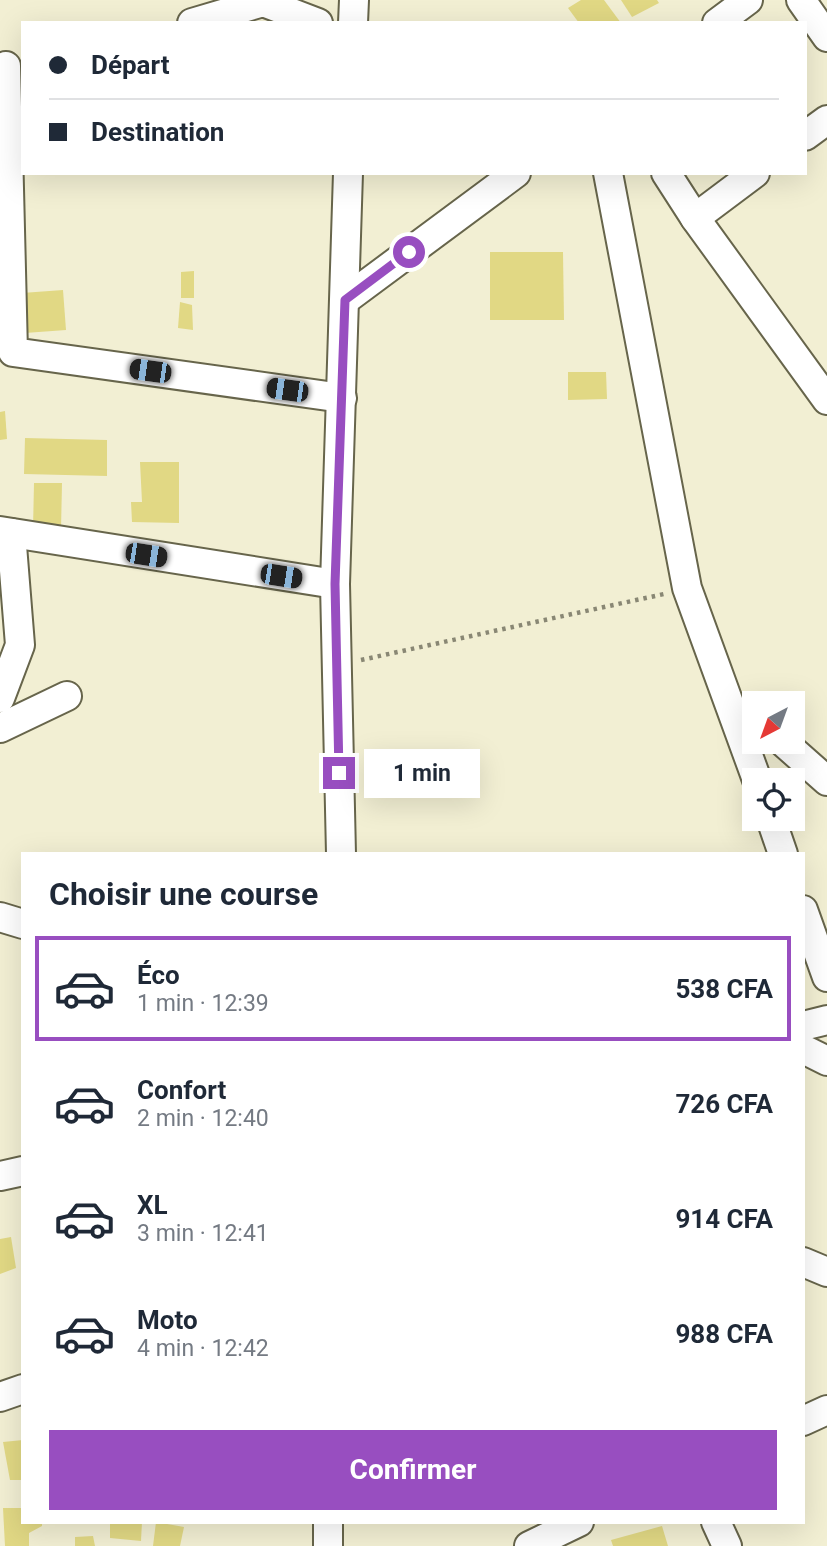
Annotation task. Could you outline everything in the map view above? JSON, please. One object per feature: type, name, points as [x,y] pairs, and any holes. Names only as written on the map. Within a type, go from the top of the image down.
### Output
[{"type":"street","points":[[353,21],[354,0]]},
{"type":"street","points":[[720,21],[748,0]]},
{"type":"street","points":[[801,0],[827,37]]},
{"type":"street","points":[[199,21],[263,2],[313,21]]},
{"type":"street","points":[[10,65],[13,352],[342,398]]},
{"type":"street","points":[[807,135],[827,120]]},
{"type":"street","points":[[341,852],[335,584],[348,175]]},
{"type":"street","points":[[345,300],[513,175]]},
{"type":"street","points":[[608,175],[687,588],[753,768]]},
{"type":"street","points":[[667,175],[695,218],[827,400]]},
{"type":"street","points":[[695,218],[752,175]]},
{"type":"street","points":[[0,698],[20,645],[6,532],[335,584]]},
{"type":"street","points":[[725,690],[742,705]]},
{"type":"street","points":[[0,728],[67,696]]},
{"type":"street","points":[[797,754],[827,781]]},
{"type":"street","points":[[775,831],[782,852]]},
{"type":"street","points":[[0,916],[21,923]]},
{"type":"street","points":[[805,916],[827,977]]},
{"type":"street","points":[[805,1026],[827,1020]]},
{"type":"street","points":[[805,1049],[827,1061]]},
{"type":"street","points":[[0,1176],[21,1171]]},
{"type":"street","points":[[805,1263],[827,1272]]},
{"type":"street","points":[[0,1397],[21,1390]]},
{"type":"street","points":[[805,1420],[827,1410]]},
{"type":"street","points":[[328,1524],[328,1546]]},
{"type":"street","points":[[529,1546],[575,1524]]},
{"type":"street","points":[[717,1524],[727,1546]]},
{"type":"path","points":[[337,665],[687,588]]},
{"type":"building","points":[[581,0],[604,0],[620,21],[578,21],[568,8]]},
{"type":"building","points":[[621,0],[657,0],[659,3],[632,17]]},
{"type":"building","points":[[490,252],[563,252],[564,320],[490,320]]},
{"type":"building","points":[[194,271],[194,298],[181,298],[181,272]]},
{"type":"building","points":[[63,290],[66,330],[25,333],[22,293]]},
{"type":"building","points":[[180,302],[192,305],[193,330],[178,328]]},
{"type":"building","points":[[568,372],[606,372],[607,399],[568,400]]},
{"type":"building","points":[[5,411],[7,439],[0,440],[0,412]]},
{"type":"building","points":[[25,438],[107,440],[107,476],[24,474]]},
{"type":"building","points":[[140,462],[179,462],[179,523],[132,522],[131,502],[142,502]]},
{"type":"building","points":[[34,483],[62,483],[61,530],[33,529]]},
{"type":"building","points":[[11,1237],[16,1268],[0,1274],[0,1239]]},
{"type":"building","points":[[21,1440],[21,1480],[10,1480],[3,1442]]},
{"type":"building","points":[[3,1508],[21,1508],[21,1524],[42,1524],[29,1533],[29,1546],[5,1546]]},
{"type":"building","points":[[110,1524],[142,1524],[141,1541],[110,1538]]},
{"type":"building","points":[[156,1524],[184,1527],[180,1546],[153,1546]]},
{"type":"building","points":[[662,1526],[668,1546],[613,1546],[611,1540]]},
{"type":"building","points":[[93,1536],[95,1546],[75,1546],[75,1537]]},
{"type":"route","points":[[339,773],[335,584],[345,300],[409,252]]}]
